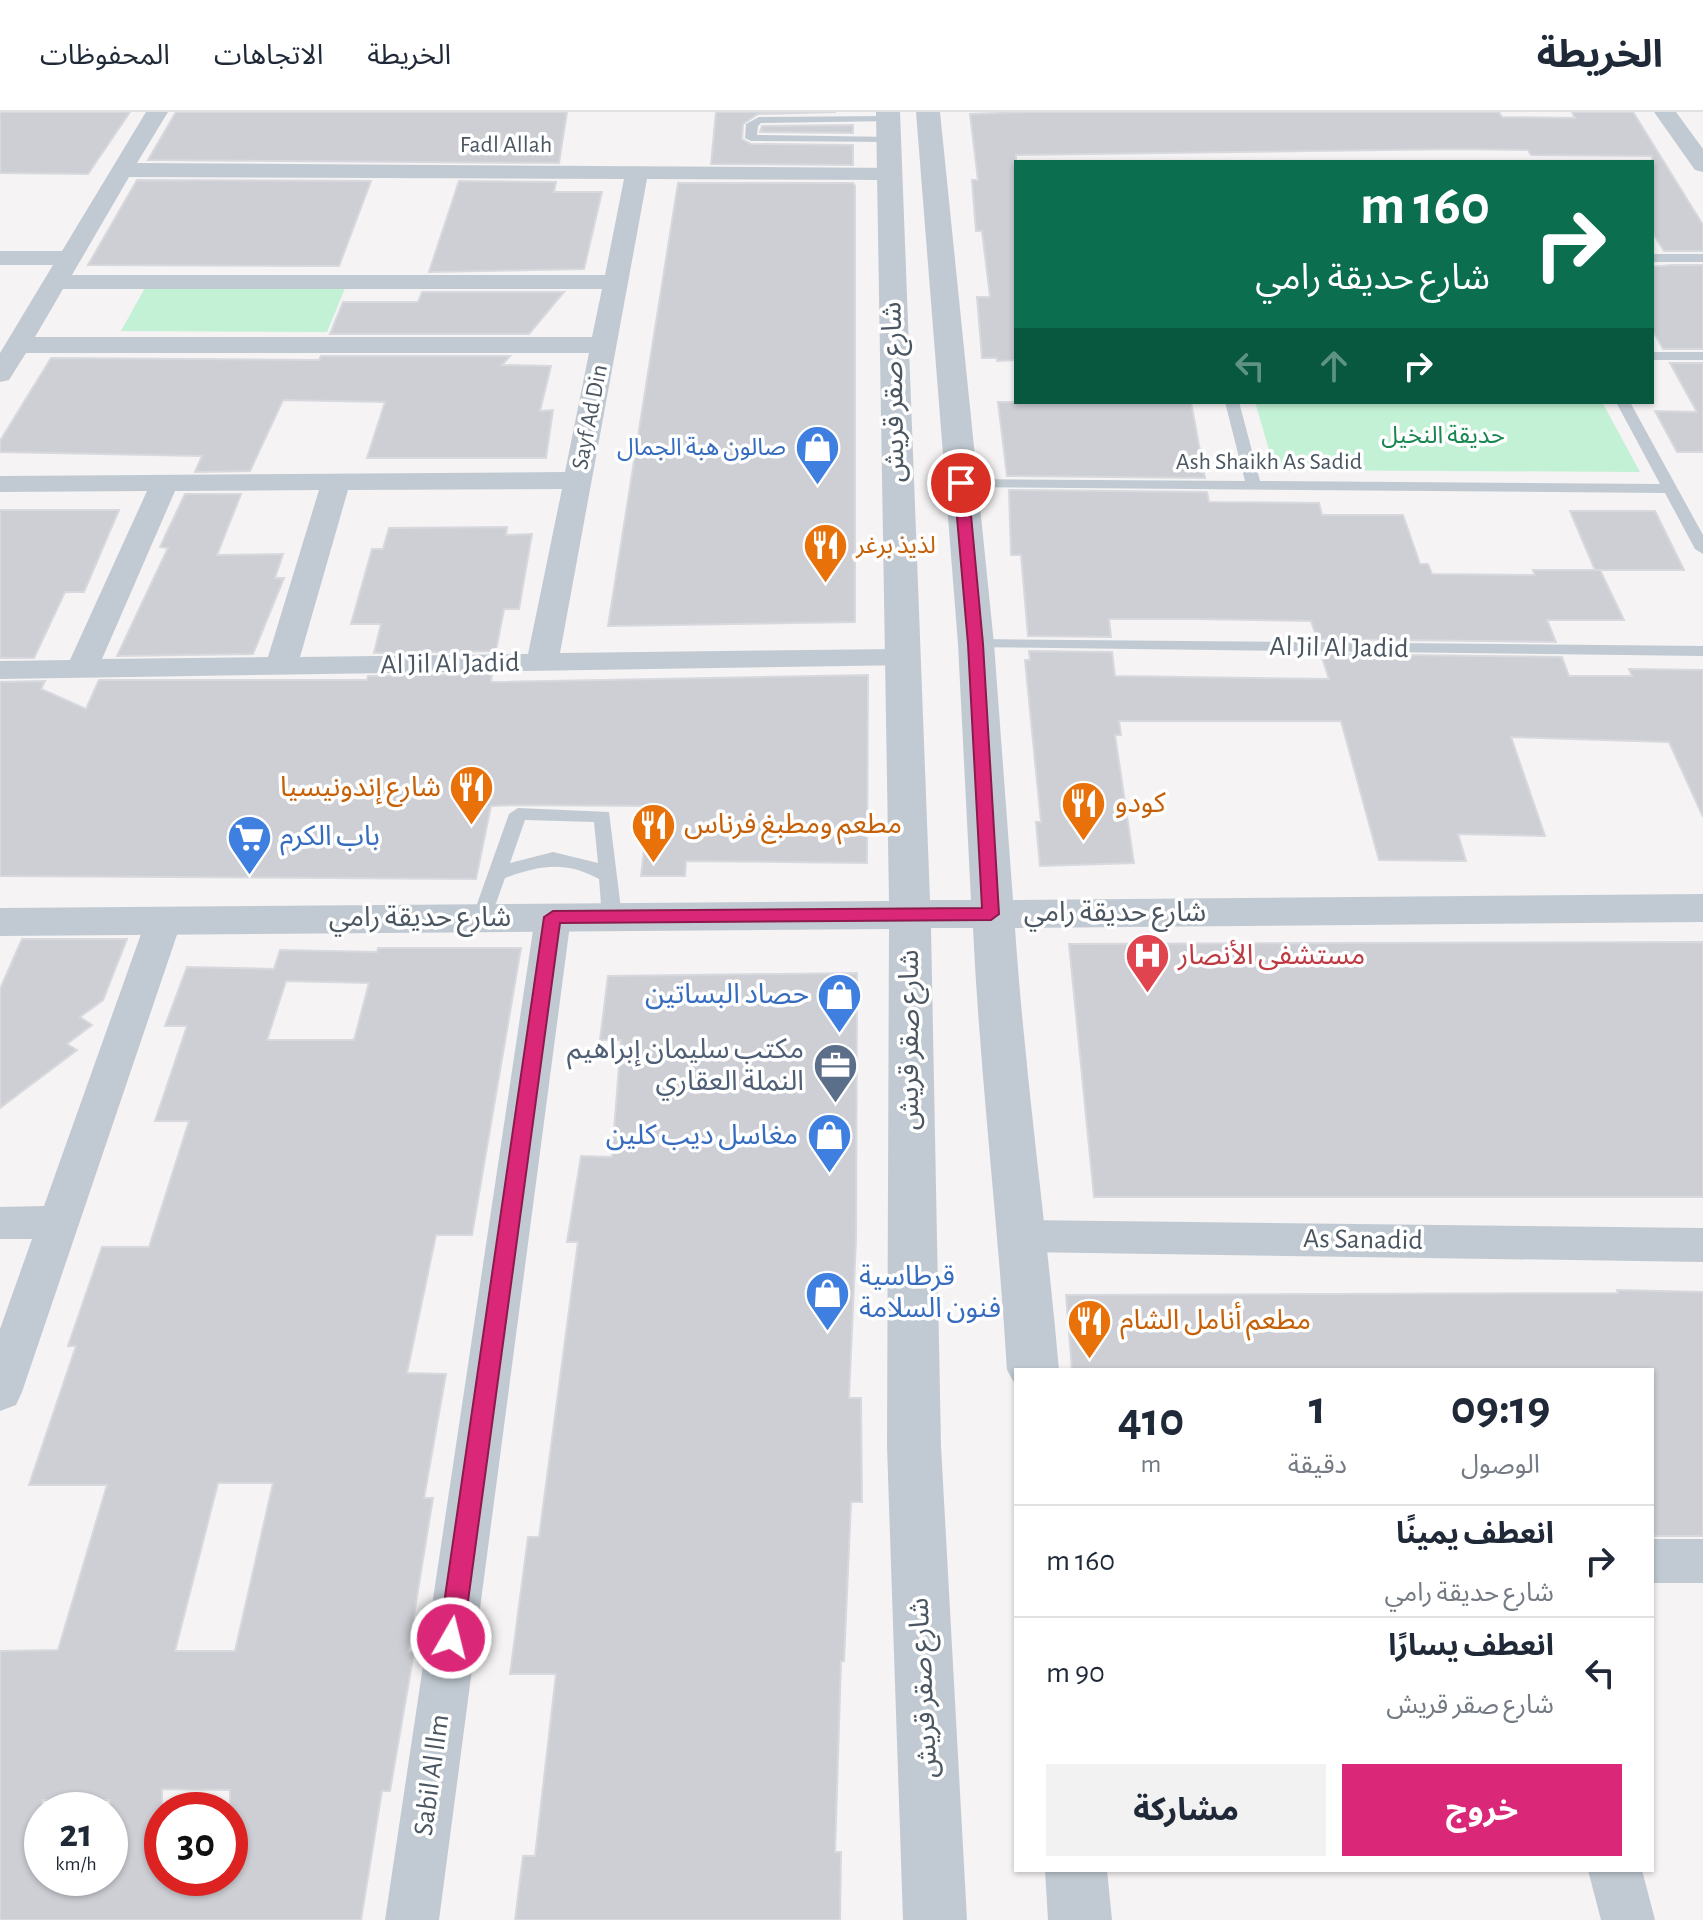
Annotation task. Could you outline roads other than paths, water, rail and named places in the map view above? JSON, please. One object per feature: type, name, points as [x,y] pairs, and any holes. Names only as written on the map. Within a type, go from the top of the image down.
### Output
[{"type":"street","points":[[0,374],[157,112]]},
{"type":"street","points":[[1665,112],[1703,165]]},
{"type":"street","name":"شارع صقر قريش","points":[[926,113],[976,644],[1002,1063],[1023,1236],[1033,1368]]},
{"type":"street","name":"شارع صقر قريش","points":[[889,119],[900,658],[910,914],[914,1446],[935,1920]]},
{"type":"street","name":"Fadl Allah","points":[[122,170],[890,173]]},
{"type":"street","name":"Sayf Ad Din","points":[[542,663],[637,171]]},
{"type":"street","points":[[0,258],[71,258]]},
{"type":"street","points":[[55,282],[616,282]]},
{"type":"street","points":[[18,345],[604,345]]},
{"type":"street","points":[[0,484],[578,480]]},
{"type":"street","points":[[281,666],[336,482]]},
{"type":"street","points":[[82,669],[165,483]]},
{"type":"street","name":"Al Jil Al Jadid","points":[[0,670],[900,658]]},
{"type":"street","name":"شارع حديقة رامي","points":[[0,922],[1703,908]]},
{"type":"street","name":"Sabil Al llm","points":[[412,1920],[553,917]]},
{"type":"street","points":[[0,1392],[164,920]]},
{"type":"street","points":[[0,1223],[60,1222]]},
{"type":"street","name":"As Sanadid","points":[[1023,1236],[1703,1245]]},
{"type":"street","points":[[1654,1561],[1703,1561]]},
{"type":"street","points":[[1076,1872],[1080,1920]]},
{"type":"street","points":[[1616,1872],[1628,1920]]},
{"type":"lane","points":[[889,119],[751,138],[752,124],[759,120],[889,119]]},
{"type":"lane","points":[[1654,258],[1703,258]]},
{"type":"lane","points":[[1654,356],[1703,356]]},
{"type":"lane","points":[[1233,404],[1254,486]]},
{"type":"lane","points":[[1624,404],[1703,549]]},
{"type":"lane","name":"Ash Shaikh As Sadid","points":[[961,483],[1672,489]]},
{"type":"lane","name":"Al Jil Al Jadid","points":[[976,644],[1703,651]]},
{"type":"lane","points":[[482,918],[518,814],[603,816],[612,917]]},
{"type":"lane","points":[[498,874],[541,857],[581,861],[608,876]]},
{"type":"place","name":"صالون هبة الجمال","points":[[817,487]]},
{"type":"place","name":"لذيذ برغر","points":[[825,585]]},
{"type":"place","name":"شارع إندونيسيا","points":[[472,827]]},
{"type":"place","name":"كودو","points":[[1084,843]]},
{"type":"place","name":"مطعم ومطبغ فرناس","points":[[653,864]]},
{"type":"place","name":"باب الكرم","points":[[249,876]]},
{"type":"place","name":"مستشفى الأنصار","points":[[1147,995]]},
{"type":"place","name":"حصاد البساتين","points":[[840,1034]]},
{"type":"place","name":"مكتب سليمان إبراهيم النملة العقاري","points":[[835,1105]]},
{"type":"place","name":"مغاسل ديب كلين","points":[[829,1175]]},
{"type":"place","name":"قرطاسية فنون السلامة","points":[[828,1332]]},
{"type":"place","name":"مطعم أنامل الشام","points":[[1089,1360]]},
{"type":"park label","name":"حديقة النخيل","points":[[1443,436]]}]
